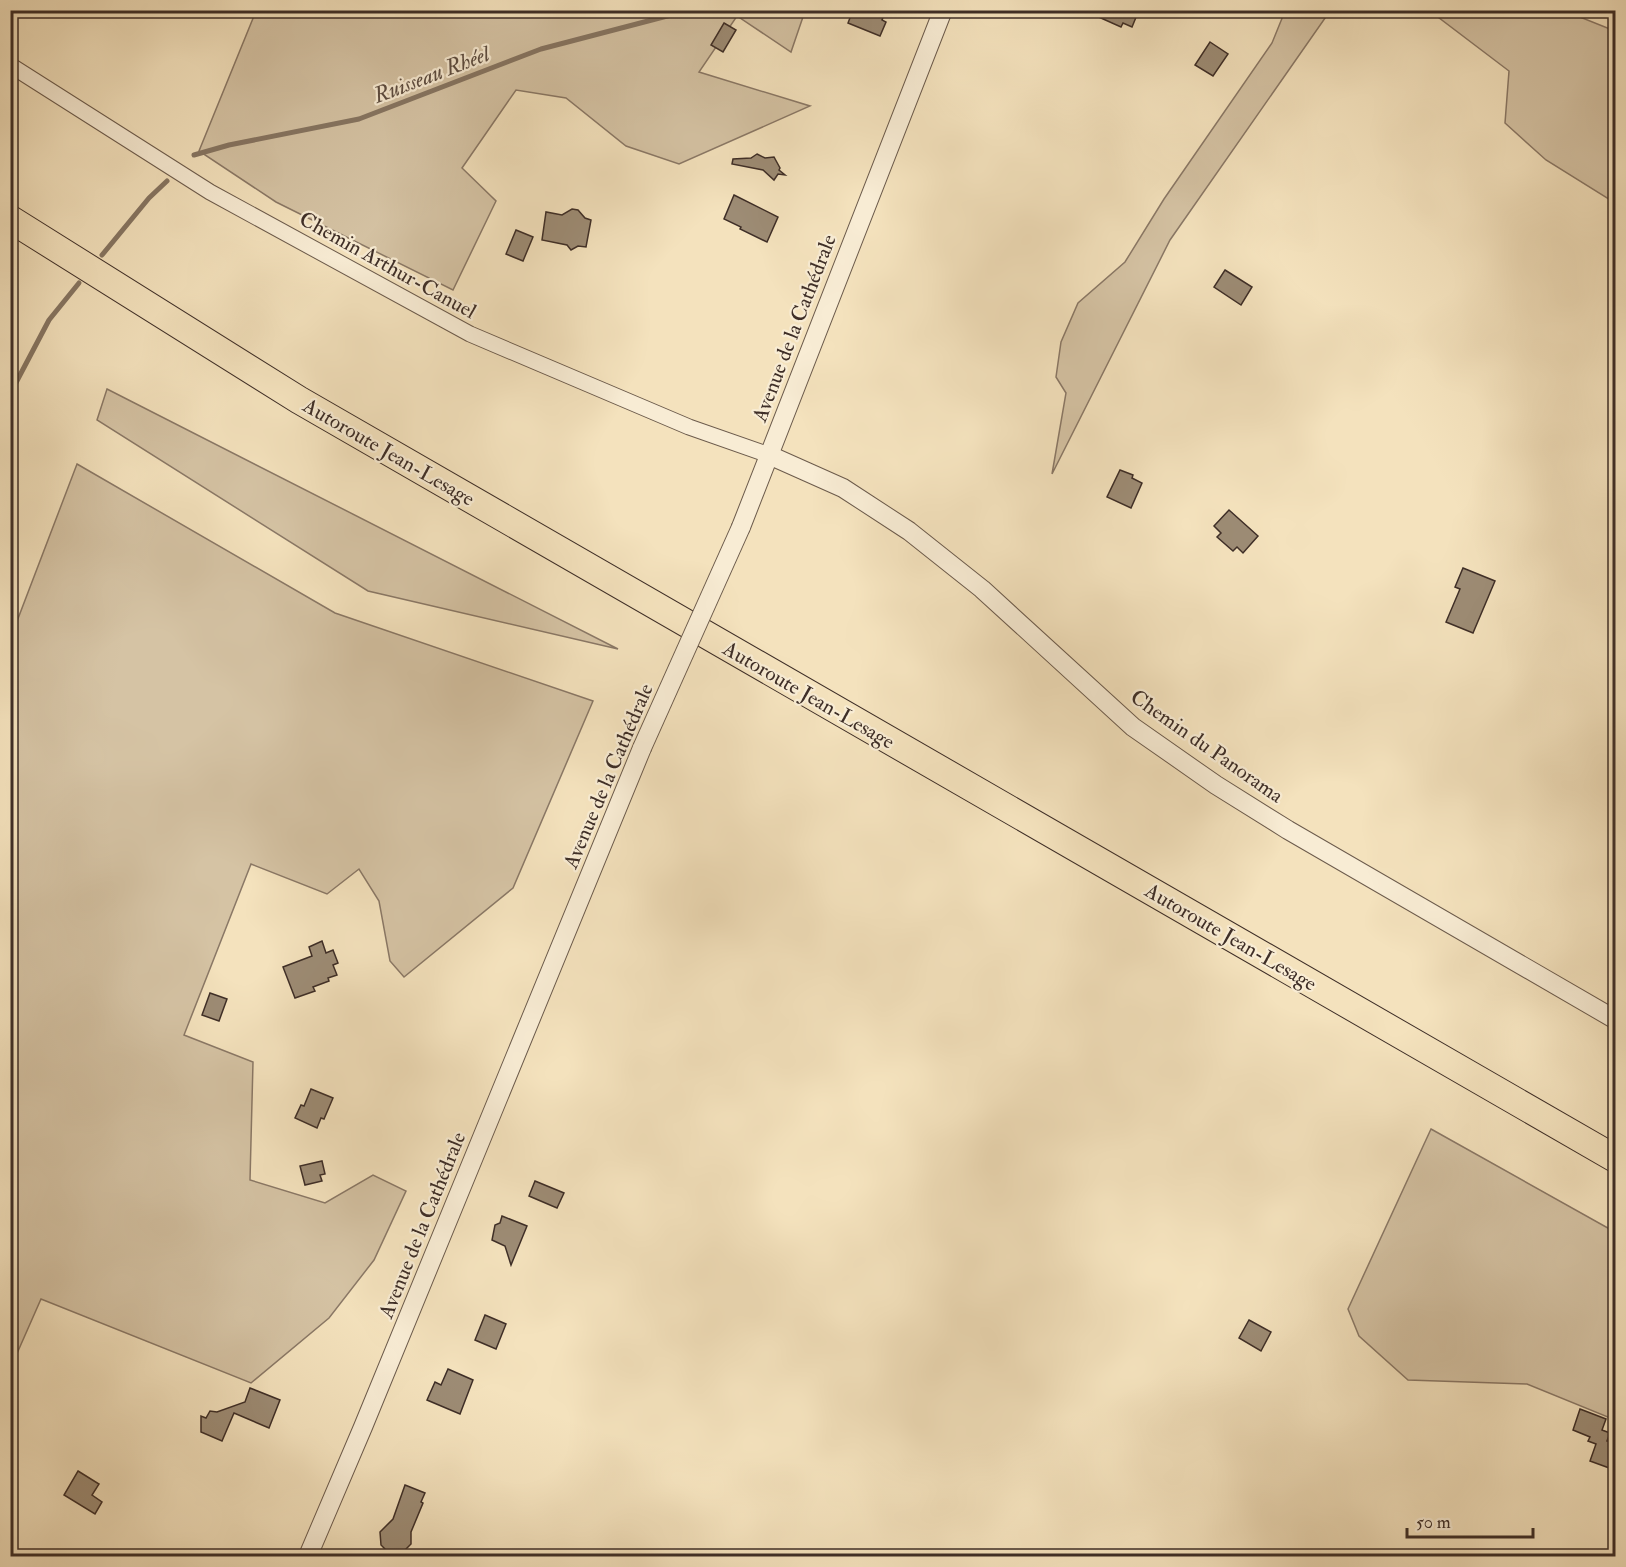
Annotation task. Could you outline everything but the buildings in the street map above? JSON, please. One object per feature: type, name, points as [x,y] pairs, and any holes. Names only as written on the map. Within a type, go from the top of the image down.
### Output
[{"type":"highway","name":"Autoroute Jean-Lesage","points":[[10,219],[310,406],[1616,1159]]},
{"type":"street","name":"Avenue de la Cathédrale","points":[[308,1557],[642,748],[741,527],[943,10]]},
{"type":"street","name":"Chemin Arthur-Canuel","points":[[10,65],[210,192],[470,334],[689,428],[768,455]]},
{"type":"street","name":"Chemin du Panorama","points":[[768,455],[843,488],[909,531],[982,589],[1133,727],[1216,785],[1288,830],[1616,1020]]},
{"type":"shaded area","points":[[256,11],[805,11],[791,52],[737,16],[699,72],[810,106],[679,164],[626,146],[566,98],[516,90],[462,168],[496,201],[453,290],[276,202],[199,151]]},
{"type":"shaded area","points":[[1285,11],[1330,11],[1170,240],[1052,474],[1066,393],[1056,377],[1061,342],[1078,303],[1125,262],[1164,199],[1272,43]]},
{"type":"shaded area","points":[[1430,11],[1565,11],[1615,31],[1615,203],[1546,160],[1505,123],[1509,71]]},
{"type":"shaded area","points":[[107,389],[618,649],[368,591],[97,420]]},
{"type":"shaded area","points":[[77,464],[335,613],[593,701],[513,888],[404,977],[390,961],[379,901],[359,869],[327,894],[251,864],[184,1035],[253,1062],[250,1180],[325,1203],[373,1175],[406,1191],[374,1260],[329,1318],[251,1383],[41,1299],[15,1358],[11,1356],[11,637]]},
{"type":"shaded area","points":[[1431,1129],[1615,1232],[1615,1420],[1527,1384],[1408,1380],[1359,1336],[1348,1309]]},
{"type":"waterway","name":"Ruisseau Rhéel","points":[[194,155],[229,145],[359,119],[541,49],[671,15],[677,10]]},
{"type":"waterway","name":"Ruisseau Rhéel","points":[[102,255],[149,198],[167,181]]},
{"type":"waterway","name":"Ruisseau Rhéel","points":[[10,394],[49,320],[79,283]]}]
